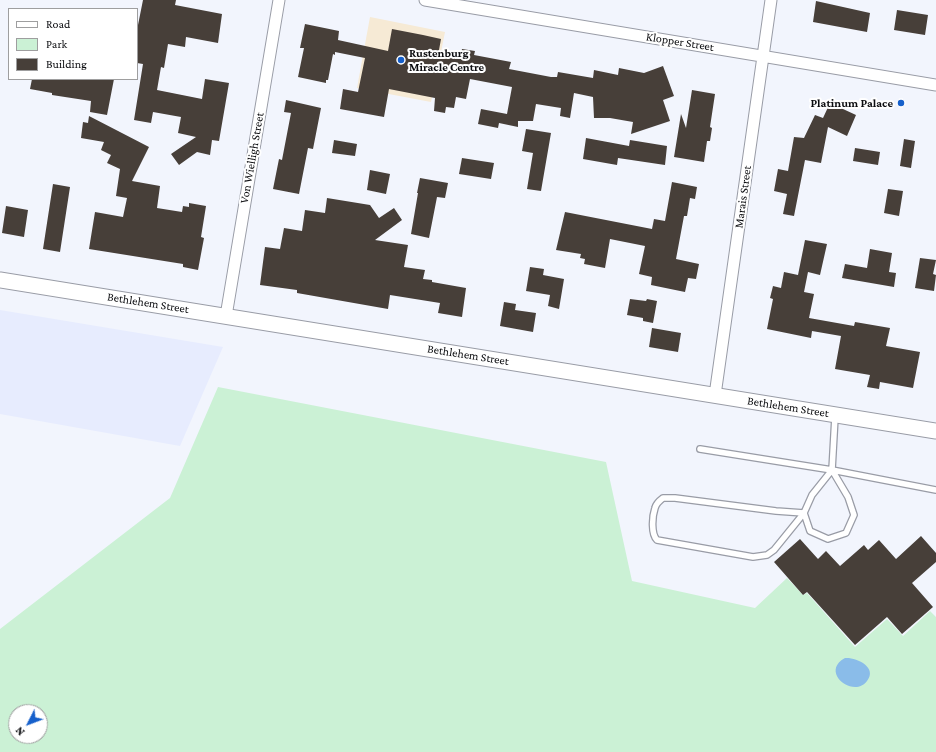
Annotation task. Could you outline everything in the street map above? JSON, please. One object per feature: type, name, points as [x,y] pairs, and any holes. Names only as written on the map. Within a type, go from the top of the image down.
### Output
[{"type":"main road","name":"Bethlehem Street","points":[[0,280],[936,431]]},
{"type":"street","name":"Von Wielligh Street","points":[[226,316],[279,0]]},
{"type":"street","name":"Klopper Street","points":[[425,0],[936,85]]},
{"type":"street","name":"Marais Street","points":[[715,395],[771,0]]},
{"type":"lane","points":[[804,513],[810,531],[828,539],[846,533],[854,515],[848,497],[832,470],[835,414]]},
{"type":"lane","points":[[700,449],[832,470],[936,490]]},
{"type":"lane","points":[[804,513],[776,511],[697,500],[665,498],[659,502],[655,508],[653,534],[654,538],[657,540],[665,542],[753,557],[767,555],[774,550],[804,513],[812,495],[832,470]]},
{"type":"shaded area","name":"Rustenburg Miracle Centre","points":[[370,17],[445,32],[431,102],[357,88]]},
{"type":"shaded area","points":[[0,310],[223,347],[180,446],[0,414]]},
{"type":"green space","points":[[218,387],[606,462],[632,581],[755,608],[787,578],[803,595],[807,593],[855,647],[887,619],[903,636],[930,611],[936,617],[936,752],[0,752],[0,629],[170,498]]},
{"type":"water","points":[[845,658],[855,659],[868,667],[870,676],[861,686],[854,687],[847,685],[841,682],[837,676],[836,670],[838,664]]},
{"type":"building","points":[[143,0],[176,0],[175,5],[222,14],[218,43],[186,37],[185,47],[168,44],[164,68],[161,67],[157,90],[202,99],[205,79],[229,83],[219,141],[212,140],[210,155],[197,152],[179,165],[171,154],[196,137],[178,133],[181,117],[153,112],[151,123],[134,120],[143,64],[138,63],[138,25]]},
{"type":"building","points":[[816,1],[870,13],[867,32],[813,22]]},
{"type":"building","points":[[897,10],[928,15],[925,35],[894,30]]},
{"type":"building","points":[[305,24],[339,31],[338,40],[388,51],[392,29],[423,35],[441,39],[439,50],[461,54],[462,49],[475,51],[474,55],[511,62],[509,69],[551,77],[557,77],[558,72],[593,78],[594,70],[618,75],[619,68],[644,73],[663,66],[674,96],[663,100],[670,121],[631,134],[633,122],[610,118],[594,118],[593,97],[574,93],[570,118],[560,116],[561,108],[536,104],[533,121],[518,121],[518,127],[499,123],[498,128],[478,124],[481,109],[507,114],[512,87],[470,79],[466,99],[456,97],[454,108],[446,107],[445,113],[434,111],[435,98],[389,89],[384,117],[340,109],[343,89],[358,92],[365,58],[335,52],[335,55],[333,54],[328,80],[326,80],[326,83],[298,77],[304,48],[300,48]]},
{"type":"building","points":[[32,80],[114,80],[107,115],[90,112],[91,101],[52,95],[52,93],[30,89]]},
{"type":"building","points":[[692,90],[715,94],[710,127],[712,128],[710,141],[707,141],[704,162],[674,157],[681,114],[686,128]]},
{"type":"building","points":[[286,100],[321,108],[313,149],[308,148],[299,194],[273,189],[279,159],[282,160],[291,113],[284,112]]},
{"type":"building","points":[[830,103],[856,115],[847,136],[828,127],[821,163],[805,160],[794,216],[783,214],[787,194],[774,191],[778,169],[788,171],[794,137],[804,138],[815,115],[823,118]]},
{"type":"building","points":[[89,116],[149,147],[132,181],[160,186],[157,208],[182,212],[183,206],[189,207],[189,203],[206,206],[201,237],[204,238],[198,270],[183,267],[183,264],[89,249],[95,212],[123,217],[127,198],[116,196],[120,169],[107,163],[111,155],[101,150],[104,142],[81,138],[83,122],[88,123]]},
{"type":"building","points":[[526,129],[551,133],[541,191],[527,189],[533,153],[522,151]]},
{"type":"building","points":[[586,138],[629,146],[630,140],[667,146],[665,165],[618,158],[617,165],[583,159]]},
{"type":"building","points":[[904,139],[915,141],[911,168],[900,166]]},
{"type":"building","points":[[334,140],[357,144],[355,156],[332,153]]},
{"type":"building","points":[[855,148],[880,152],[878,165],[853,161]]},
{"type":"building","points":[[462,158],[494,163],[491,179],[459,174]]},
{"type":"building","points":[[370,170],[390,174],[386,194],[367,190]]},
{"type":"building","points":[[420,178],[448,183],[445,198],[437,197],[429,238],[411,234]]},
{"type":"building","points":[[672,182],[697,187],[695,199],[690,198],[687,216],[684,216],[676,259],[699,264],[696,279],[688,278],[685,292],[651,285],[652,277],[639,274],[645,246],[610,239],[605,268],[584,264],[585,259],[580,258],[581,254],[556,250],[565,212],[652,229],[654,219],[665,221]]},
{"type":"building","points":[[53,184],[70,187],[60,252],[43,249]]},
{"type":"building","points":[[888,189],[903,191],[899,216],[884,213]]},
{"type":"building","points":[[327,198],[370,205],[379,218],[394,208],[402,220],[375,240],[408,245],[404,267],[425,270],[423,279],[466,288],[462,317],[438,313],[440,303],[390,295],[388,309],[297,293],[297,290],[260,285],[265,247],[280,249],[284,228],[302,231],[305,210],[325,213]]},
{"type":"building","points":[[6,206],[28,210],[24,237],[2,233]]},
{"type":"building","points":[[805,240],[827,244],[820,275],[808,272],[804,292],[814,294],[809,318],[854,326],[855,322],[890,328],[886,346],[920,352],[913,388],[880,382],[879,389],[867,387],[870,375],[835,369],[841,336],[812,331],[811,338],[767,329],[773,299],[770,298],[773,286],[781,288],[784,272],[798,275]]},
{"type":"building","points":[[870,249],[892,253],[889,272],[896,273],[894,287],[842,278],[845,264],[867,268]]},
{"type":"building","points":[[920,258],[936,260],[933,274],[936,275],[934,291],[915,288]]},
{"type":"building","points":[[530,267],[544,269],[543,275],[564,279],[559,309],[548,306],[550,295],[526,291]]},
{"type":"building","points":[[630,299],[646,301],[647,299],[657,301],[653,323],[643,321],[643,318],[627,315]]},
{"type":"building","points":[[504,302],[516,304],[515,310],[536,313],[533,332],[500,326]]},
{"type":"building","points":[[652,328],[681,333],[678,352],[649,347]]},
{"type":"building","points":[[921,536],[936,553],[936,562],[912,583],[933,607],[902,634],[887,617],[855,645],[807,592],[803,595],[774,562],[800,539],[818,559],[826,551],[840,566],[864,545],[868,550],[879,540],[896,559]]},
{"type":"place","name":"Rustenburg Miracle Centre","points":[[401,60]]},
{"type":"place","name":"Platinum Palace","points":[[901,103]]}]
